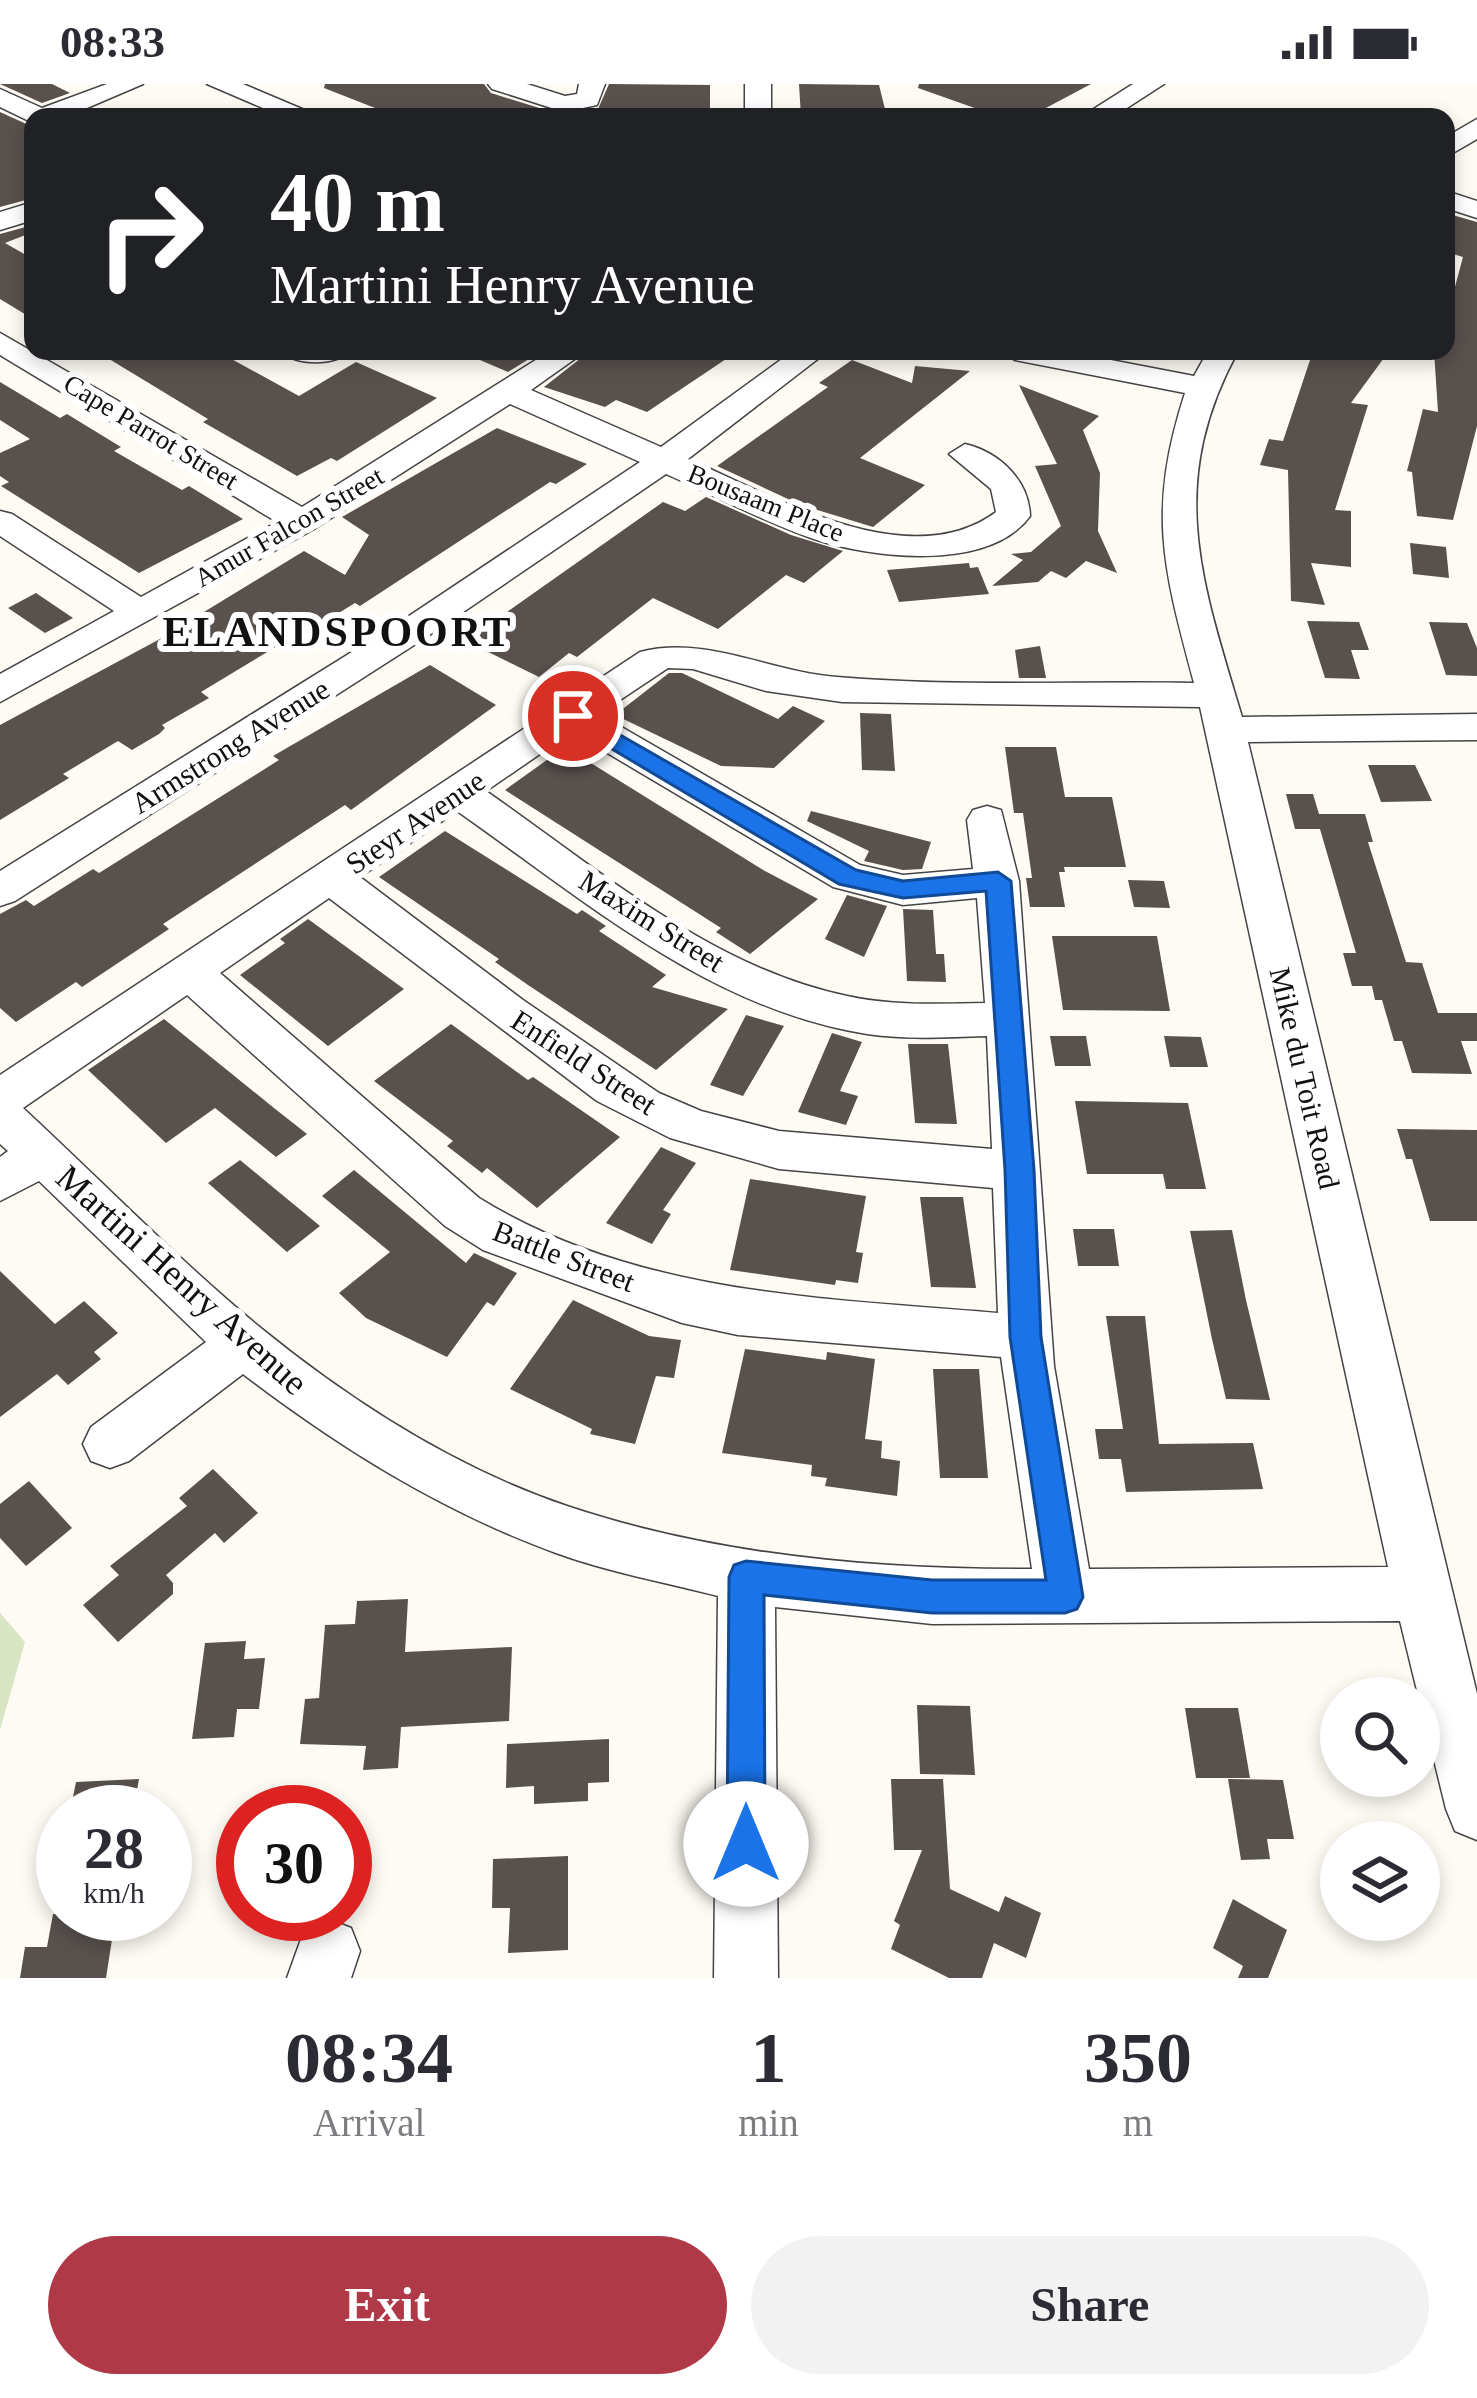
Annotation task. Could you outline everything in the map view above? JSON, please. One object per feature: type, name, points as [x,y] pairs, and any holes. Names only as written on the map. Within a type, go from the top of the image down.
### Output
[{"type":"street","points":[[65,108],[130,84]]},
{"type":"street","points":[[220,84],[284,108]]},
{"type":"street","points":[[501,84],[573,104],[588,100],[592,84]]},
{"type":"street","points":[[1110,108],[1151,84]]},
{"type":"street","name":"Cape Parrot Street","points":[[30,360],[302,522]]},
{"type":"street","name":"Amur Falcon Street","points":[[0,690],[302,522],[559,360]]},
{"type":"street","name":"Armstrong Avenue","points":[[0,891],[382,651],[801,360]]},
{"type":"street","points":[[1114,360],[1213,369]]},
{"type":"street","name":"Mike du Toit Road","points":[[1213,369],[1186,441],[1178,507],[1181,570],[1221,712],[1422,1594],[1477,1809]]},
{"type":"street","name":"Bousaam Place","points":[[512,393],[823,531],[865,542],[968,540],[1002,528],[1013,516],[1015,496],[1006,481],[965,454]]},
{"type":"street","points":[[0,520],[141,613]]},
{"type":"street","name":"Steyr Avenue","points":[[0,1099],[573,716],[630,671],[676,653],[704,656],[793,686],[1477,727]]},
{"type":"street","points":[[573,716],[848,878],[903,890],[998,881]]},
{"type":"street","name":"Maxim Street","points":[[458,791],[691,953],[728,970],[826,1008],[868,1017],[1007,1018]]},
{"type":"street","points":[[987,820],[998,881],[1019,1170],[1025,1337],[1065,1597]]},
{"type":"street","name":"Enfield Street","points":[[332,878],[488,1000],[642,1105],[713,1133],[773,1149],[1019,1170]]},
{"type":"street","name":"Battle Street","points":[[192,974],[462,1212],[500,1236],[682,1301],[738,1312],[1025,1337]]},
{"type":"street","name":"Martini Henry Avenue","points":[[0,1115],[20,1168],[336,1414],[437,1474],[562,1530],[746,1577],[932,1597],[1422,1594]]},
{"type":"street","points":[[110,1444],[243,1344]]},
{"type":"street","points":[[746,1577],[746,1978]]},
{"type":"green space","points":[[0,1613],[25,1642],[0,1730]]},
{"type":"building","points":[[0,84],[52,84],[70,93],[42,103]]},
{"type":"building","points":[[325,84],[484,84],[491,93],[539,108],[375,108],[324,88]]},
{"type":"building","points":[[609,84],[710,85],[710,108],[598,108]]},
{"type":"building","points":[[799,84],[879,85],[885,108],[800,108]]},
{"type":"building","points":[[919,84],[1091,84],[1046,108],[975,108],[918,88]]},
{"type":"building","points":[[0,112],[24,123],[24,200],[0,207]]},
{"type":"building","points":[[1455,216],[1477,222],[1477,426],[1453,520],[1417,516],[1412,472],[1407,471],[1423,409],[1438,412],[1435,360],[1455,360],[1455,287],[1463,257],[1455,255]]},
{"type":"building","points":[[24,227],[24,236],[5,243],[24,254],[24,314],[0,299],[0,234]]},
{"type":"building","points":[[111,360],[233,360],[299,396],[356,362],[437,398],[337,461],[331,458],[297,476],[203,422],[208,419]]},
{"type":"building","points":[[480,360],[527,360],[508,372]]},
{"type":"building","points":[[578,360],[725,360],[647,412],[616,400],[605,407],[544,387]]},
{"type":"building","points":[[852,360],[912,383],[915,366],[970,371],[860,458],[925,485],[873,527],[801,505],[717,466],[828,387],[819,383]]},
{"type":"building","points":[[1310,360],[1382,360],[1351,403],[1368,405],[1335,510],[1351,511],[1351,567],[1311,563],[1325,605],[1291,601],[1288,470],[1260,465],[1269,439],[1283,441]]},
{"type":"building","points":[[0,382],[60,418],[67,414],[121,447],[114,451],[182,490],[189,486],[243,519],[139,573],[1,486],[9,482],[0,476],[0,453],[30,439],[0,420]]},
{"type":"building","points":[[1019,385],[1099,416],[1083,430],[1100,473],[1098,531],[1117,573],[1086,561],[1066,578],[1051,571],[1038,582],[992,586],[1023,560],[1011,554],[1031,552],[1061,526],[1035,466],[1057,464]]},
{"type":"building","points":[[497,428],[587,464],[556,484],[550,482],[360,606],[355,603],[311,630],[314,625],[310,626],[201,692],[209,698],[162,725],[165,728],[159,734],[132,750],[118,741],[0,820],[0,725],[158,640],[304,551],[345,575],[369,535],[342,517]]},
{"type":"building","points":[[706,497],[791,535],[843,551],[804,583],[786,575],[718,629],[653,598],[577,657],[569,653],[539,677],[466,641],[663,502],[685,511]]},
{"type":"building","points":[[1410,543],[1446,547],[1449,578],[1413,574]]},
{"type":"building","points":[[969,563],[970,568],[978,567],[989,594],[899,602],[887,570]]},
{"type":"building","points":[[36,593],[73,618],[45,633],[8,608]]},
{"type":"building","points":[[1307,621],[1359,622],[1369,650],[1351,650],[1360,679],[1325,678]]},
{"type":"building","points":[[1429,622],[1467,623],[1477,648],[1477,676],[1446,675]]},
{"type":"building","points":[[1040,646],[1046,678],[1019,678],[1015,650]]},
{"type":"building","points":[[430,665],[496,705],[351,810],[345,805],[163,924],[169,929],[82,987],[76,982],[16,1022],[0,1008],[0,914],[26,900],[34,906],[93,869],[99,873],[279,760],[273,756]]},
{"type":"building","points":[[669,673],[682,673],[778,719],[793,706],[825,721],[774,768],[721,766],[615,715]]},
{"type":"building","points":[[860,713],[891,714],[895,771],[862,770]]},
{"type":"building","points":[[565,747],[818,899],[750,954],[716,932],[721,928],[505,790]]},
{"type":"building","points":[[1005,747],[1056,747],[1065,797],[1112,797],[1126,867],[1064,867],[1065,872],[1059,872],[1065,907],[1030,907],[1026,878],[1032,878],[1023,813],[1014,813]]},
{"type":"building","points":[[1368,765],[1415,765],[1432,801],[1381,802]]},
{"type":"building","points":[[1286,794],[1313,794],[1319,814],[1365,814],[1373,842],[1368,842],[1406,962],[1422,963],[1438,1013],[1477,1013],[1477,1041],[1461,1041],[1472,1074],[1412,1073],[1402,1041],[1394,1041],[1382,1000],[1375,1000],[1372,986],[1352,986],[1343,953],[1356,953],[1320,829],[1295,829]]},
{"type":"building","points":[[811,811],[931,842],[922,869],[864,861],[869,851],[807,821]]},
{"type":"building","points":[[445,831],[577,914],[582,910],[606,926],[599,931],[666,975],[652,987],[728,1009],[656,1070],[379,877]]},
{"type":"building","points":[[1128,880],[1164,881],[1170,908],[1134,907]]},
{"type":"building","points":[[847,895],[887,906],[864,957],[825,939]]},
{"type":"building","points":[[903,909],[933,910],[936,954],[944,954],[946,982],[907,981]]},
{"type":"building","points":[[308,919],[404,989],[328,1046],[240,975],[285,943],[280,939]]},
{"type":"building","points":[[1052,936],[1157,936],[1170,1011],[1063,1010]]},
{"type":"building","points":[[746,1015],[784,1026],[743,1096],[710,1085]]},
{"type":"building","points":[[164,1019],[307,1134],[276,1157],[215,1108],[166,1143],[88,1070]]},
{"type":"building","points":[[451,1024],[528,1080],[533,1077],[620,1137],[537,1208],[487,1168],[482,1173],[447,1146],[453,1141],[374,1081]]},
{"type":"building","points":[[832,1033],[862,1042],[840,1091],[858,1096],[846,1125],[798,1112]]},
{"type":"building","points":[[1050,1036],[1086,1036],[1091,1066],[1055,1066]]},
{"type":"building","points":[[1164,1036],[1201,1037],[1208,1067],[1170,1067]]},
{"type":"building","points":[[908,1044],[948,1044],[957,1124],[915,1123]]},
{"type":"building","points":[[1075,1101],[1188,1103],[1206,1189],[1166,1189],[1163,1174],[1087,1174]]},
{"type":"building","points":[[1397,1129],[1477,1130],[1477,1221],[1430,1221],[1412,1159],[1406,1159]]},
{"type":"building","points":[[661,1147],[696,1163],[663,1210],[671,1214],[652,1244],[606,1223]]},
{"type":"building","points":[[240,1160],[320,1226],[287,1252],[208,1183]]},
{"type":"building","points":[[354,1170],[466,1263],[474,1253],[517,1273],[494,1306],[487,1302],[447,1357],[366,1318],[339,1293],[390,1252],[322,1196]]},
{"type":"building","points":[[750,1179],[866,1196],[856,1252],[863,1253],[858,1283],[836,1280],[835,1285],[730,1270]]},
{"type":"building","points":[[920,1197],[963,1197],[976,1288],[931,1287]]},
{"type":"building","points":[[1073,1229],[1114,1229],[1119,1266],[1078,1266]]},
{"type":"building","points":[[1232,1230],[1270,1400],[1226,1399],[1212,1339],[1190,1231]]},
{"type":"building","points":[[0,1271],[55,1324],[84,1301],[118,1333],[94,1352],[101,1359],[68,1385],[57,1374],[0,1417]]},
{"type":"building","points":[[573,1300],[649,1336],[681,1340],[674,1378],[656,1376],[635,1444],[590,1434],[592,1429],[510,1389]]},
{"type":"building","points":[[1106,1316],[1145,1316],[1159,1444],[1253,1443],[1263,1489],[1126,1492],[1121,1459],[1099,1459],[1095,1429],[1123,1429]]},
{"type":"building","points":[[745,1349],[826,1360],[827,1352],[875,1359],[865,1439],[882,1441],[881,1458],[900,1461],[897,1496],[825,1486],[827,1478],[811,1476],[812,1465],[722,1453]]},
{"type":"building","points":[[933,1369],[979,1369],[988,1478],[940,1478]]},
{"type":"building","points":[[213,1469],[258,1513],[224,1543],[215,1533],[166,1575],[173,1583],[173,1594],[118,1642],[83,1605],[119,1575],[110,1566],[187,1506],[179,1498]]},
{"type":"building","points":[[29,1481],[72,1528],[26,1566],[0,1538],[0,1504]]},
{"type":"building","points":[[408,1599],[405,1652],[512,1647],[509,1721],[401,1727],[398,1768],[363,1770],[366,1746],[300,1744],[305,1699],[319,1698],[325,1625],[355,1624],[357,1601]]},
{"type":"building","points":[[246,1641],[244,1659],[265,1658],[259,1709],[237,1709],[234,1737],[192,1739],[205,1643]]},
{"type":"building","points":[[917,1705],[970,1706],[975,1775],[920,1774]]},
{"type":"building","points":[[1185,1708],[1238,1708],[1250,1778],[1196,1778]]},
{"type":"building","points":[[609,1739],[609,1782],[588,1783],[588,1801],[534,1804],[534,1786],[506,1788],[507,1744]]},
{"type":"building","points":[[139,1779],[138,1785],[76,1782]]},
{"type":"building","points":[[891,1779],[943,1779],[950,1889],[999,1912],[1005,1896],[1041,1913],[1026,1958],[994,1943],[982,1978],[949,1978],[891,1949],[900,1925],[894,1921],[922,1850],[894,1850]]},
{"type":"building","points":[[1228,1779],[1283,1780],[1294,1839],[1267,1839],[1270,1859],[1241,1860]]},
{"type":"building","points":[[568,1856],[568,1950],[508,1953],[510,1908],[492,1908],[493,1859]]},
{"type":"building","points":[[1233,1899],[1287,1930],[1268,1978],[1238,1978],[1243,1966],[1213,1948]]},
{"type":"building","points":[[48,1941],[112,1941],[106,1978],[20,1978],[25,1947],[47,1947]]},
{"type":"district","name":"ELANDSPOORT","points":[[338,632]]},
{"type":"route","points":[[573,716],[848,878],[903,890],[998,881],[1019,1170],[1025,1337],[1065,1597],[932,1597],[746,1577],[746,1844]]}]
